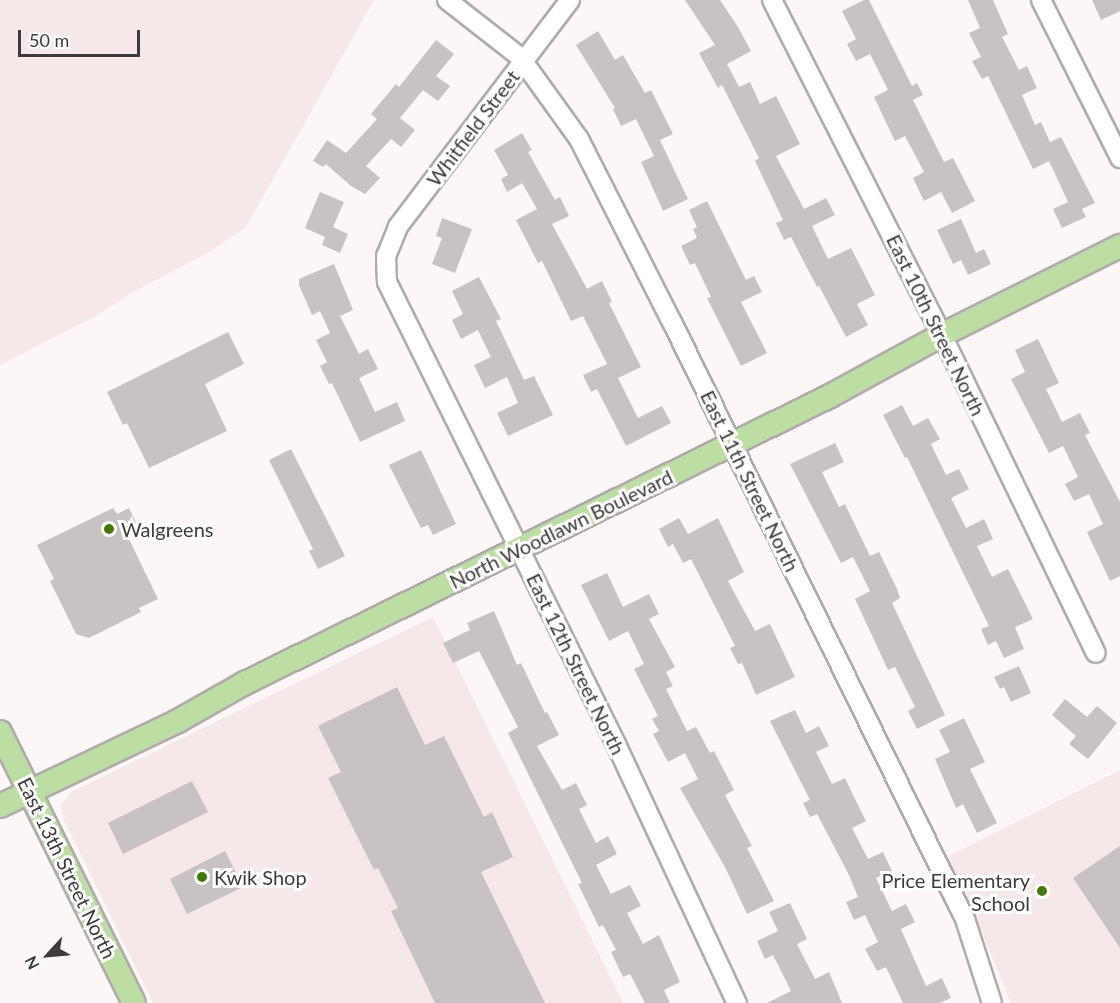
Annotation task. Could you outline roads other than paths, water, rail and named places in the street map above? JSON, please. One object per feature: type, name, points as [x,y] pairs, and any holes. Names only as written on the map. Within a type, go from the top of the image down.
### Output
[{"type":"main road","name":"North Woodlawn Boulevard","points":[[0,806],[178,721],[243,684],[732,445],[942,335],[1120,246]]},
{"type":"main road","name":"East 13th Street North","points":[[0,732],[134,1003]]},
{"type":"street","name":"East 11th Street North","points":[[447,0],[523,61],[579,140],[965,919],[992,1003]]},
{"type":"street","name":"Whitfield Street","points":[[386,261],[398,227],[570,0]]},
{"type":"street","name":"East 10th Street North","points":[[772,0],[942,335],[1096,653]]},
{"type":"street","points":[[1041,0],[1120,158]]},
{"type":"street","name":"East 12th Street North","points":[[386,261],[387,282],[616,744],[737,1003]]},
{"type":"place","name":"Walgreens","points":[[109,529]]},
{"type":"place","name":"Kwik Shop","points":[[202,877]]},
{"type":"place","name":"Price Elementary School","points":[[1042,891]]}]
